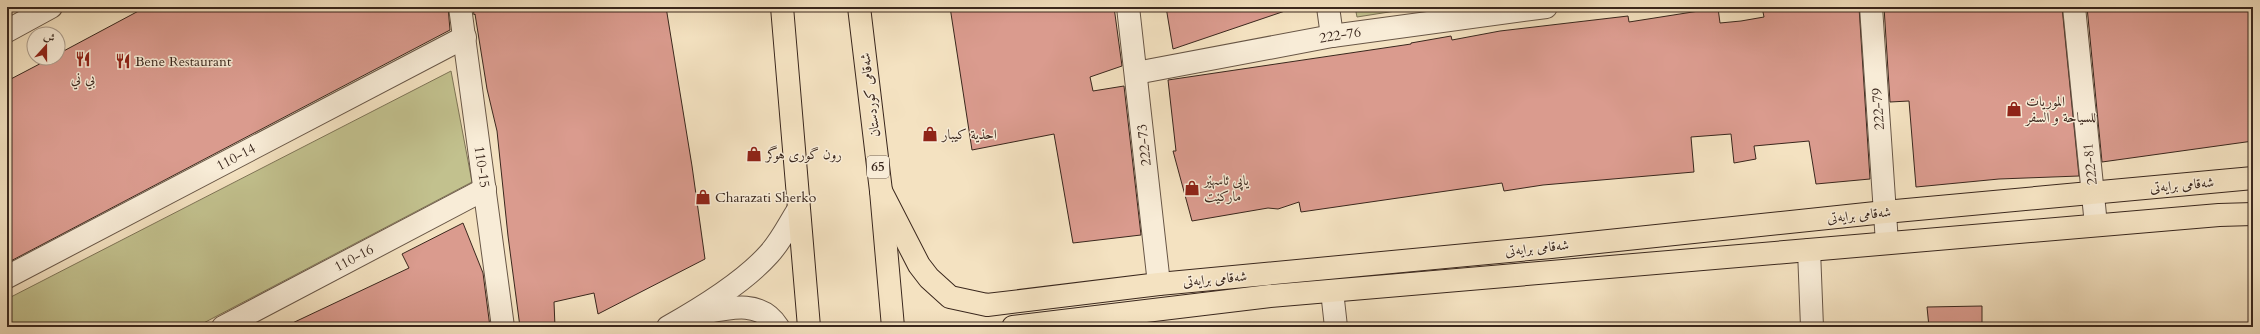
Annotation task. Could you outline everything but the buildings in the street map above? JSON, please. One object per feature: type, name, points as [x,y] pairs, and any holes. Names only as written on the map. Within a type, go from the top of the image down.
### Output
[{"type":"main road","points":[[782,7],[809,327]]},
{"type":"main road","name":"شەقامی کوردستان","points":[[859,7],[881,191],[893,327]]},
{"type":"main road","name":"شەقامی برایەتی","points":[[881,191],[918,265],[942,291],[960,300],[988,305],[1159,284],[1544,248],[1885,212],[2253,178]]},
{"type":"main road","name":"شەقامی برایەتی","points":[[1013,327],[1332,291],[2096,225],[2219,215],[2253,214]]},
{"type":"main road","points":[[1159,284],[1163,309]]},
{"type":"street","points":[[7,31],[51,7]]},
{"type":"street","name":"110-15","points":[[460,7],[503,327]]},
{"type":"street","name":"222-73","points":[[1128,7],[1159,284]]},
{"type":"street","points":[[1328,7],[1332,36]]},
{"type":"street","name":"222-76","points":[[1136,73],[1332,36],[1546,7]]},
{"type":"street","name":"222-79","points":[[1871,7],[1887,243]]},
{"type":"street","name":"222-81","points":[[2074,7],[2096,225]]},
{"type":"street","name":"110-14","points":[[7,277],[465,37]]},
{"type":"street","name":"110-16","points":[[223,327],[485,189]]},
{"type":"street","points":[[668,327],[688,316],[756,268],[771,252],[798,210]]},
{"type":"street","points":[[1808,250],[1812,327]]},
{"type":"street","points":[[1332,291],[1336,327]]},
{"type":"street","points":[[688,316],[741,307],[757,308],[766,313],[778,327]]},
{"type":"shaded area","points":[[1355,7],[1421,7],[1357,17]]},
{"type":"shaded area","points":[[451,71],[472,182],[196,327],[7,327],[7,299]]},
{"type":"place","name":"بي ني","points":[[83,59]]},
{"type":"place","name":"Bene Restaurant","points":[[123,61]]},
{"type":"place","name":"الموريات للسياحة و السفر","points":[[2014,109]]},
{"type":"place","name":"احذية كيبار","points":[[930,134]]},
{"type":"place","name":"رون گوری هوگر","points":[[754,154]]},
{"type":"place","name":"ياپی ئاسهێر مارکێت","points":[[1192,188]]},
{"type":"place","name":"Charazati Sherko","points":[[703,197]]}]
